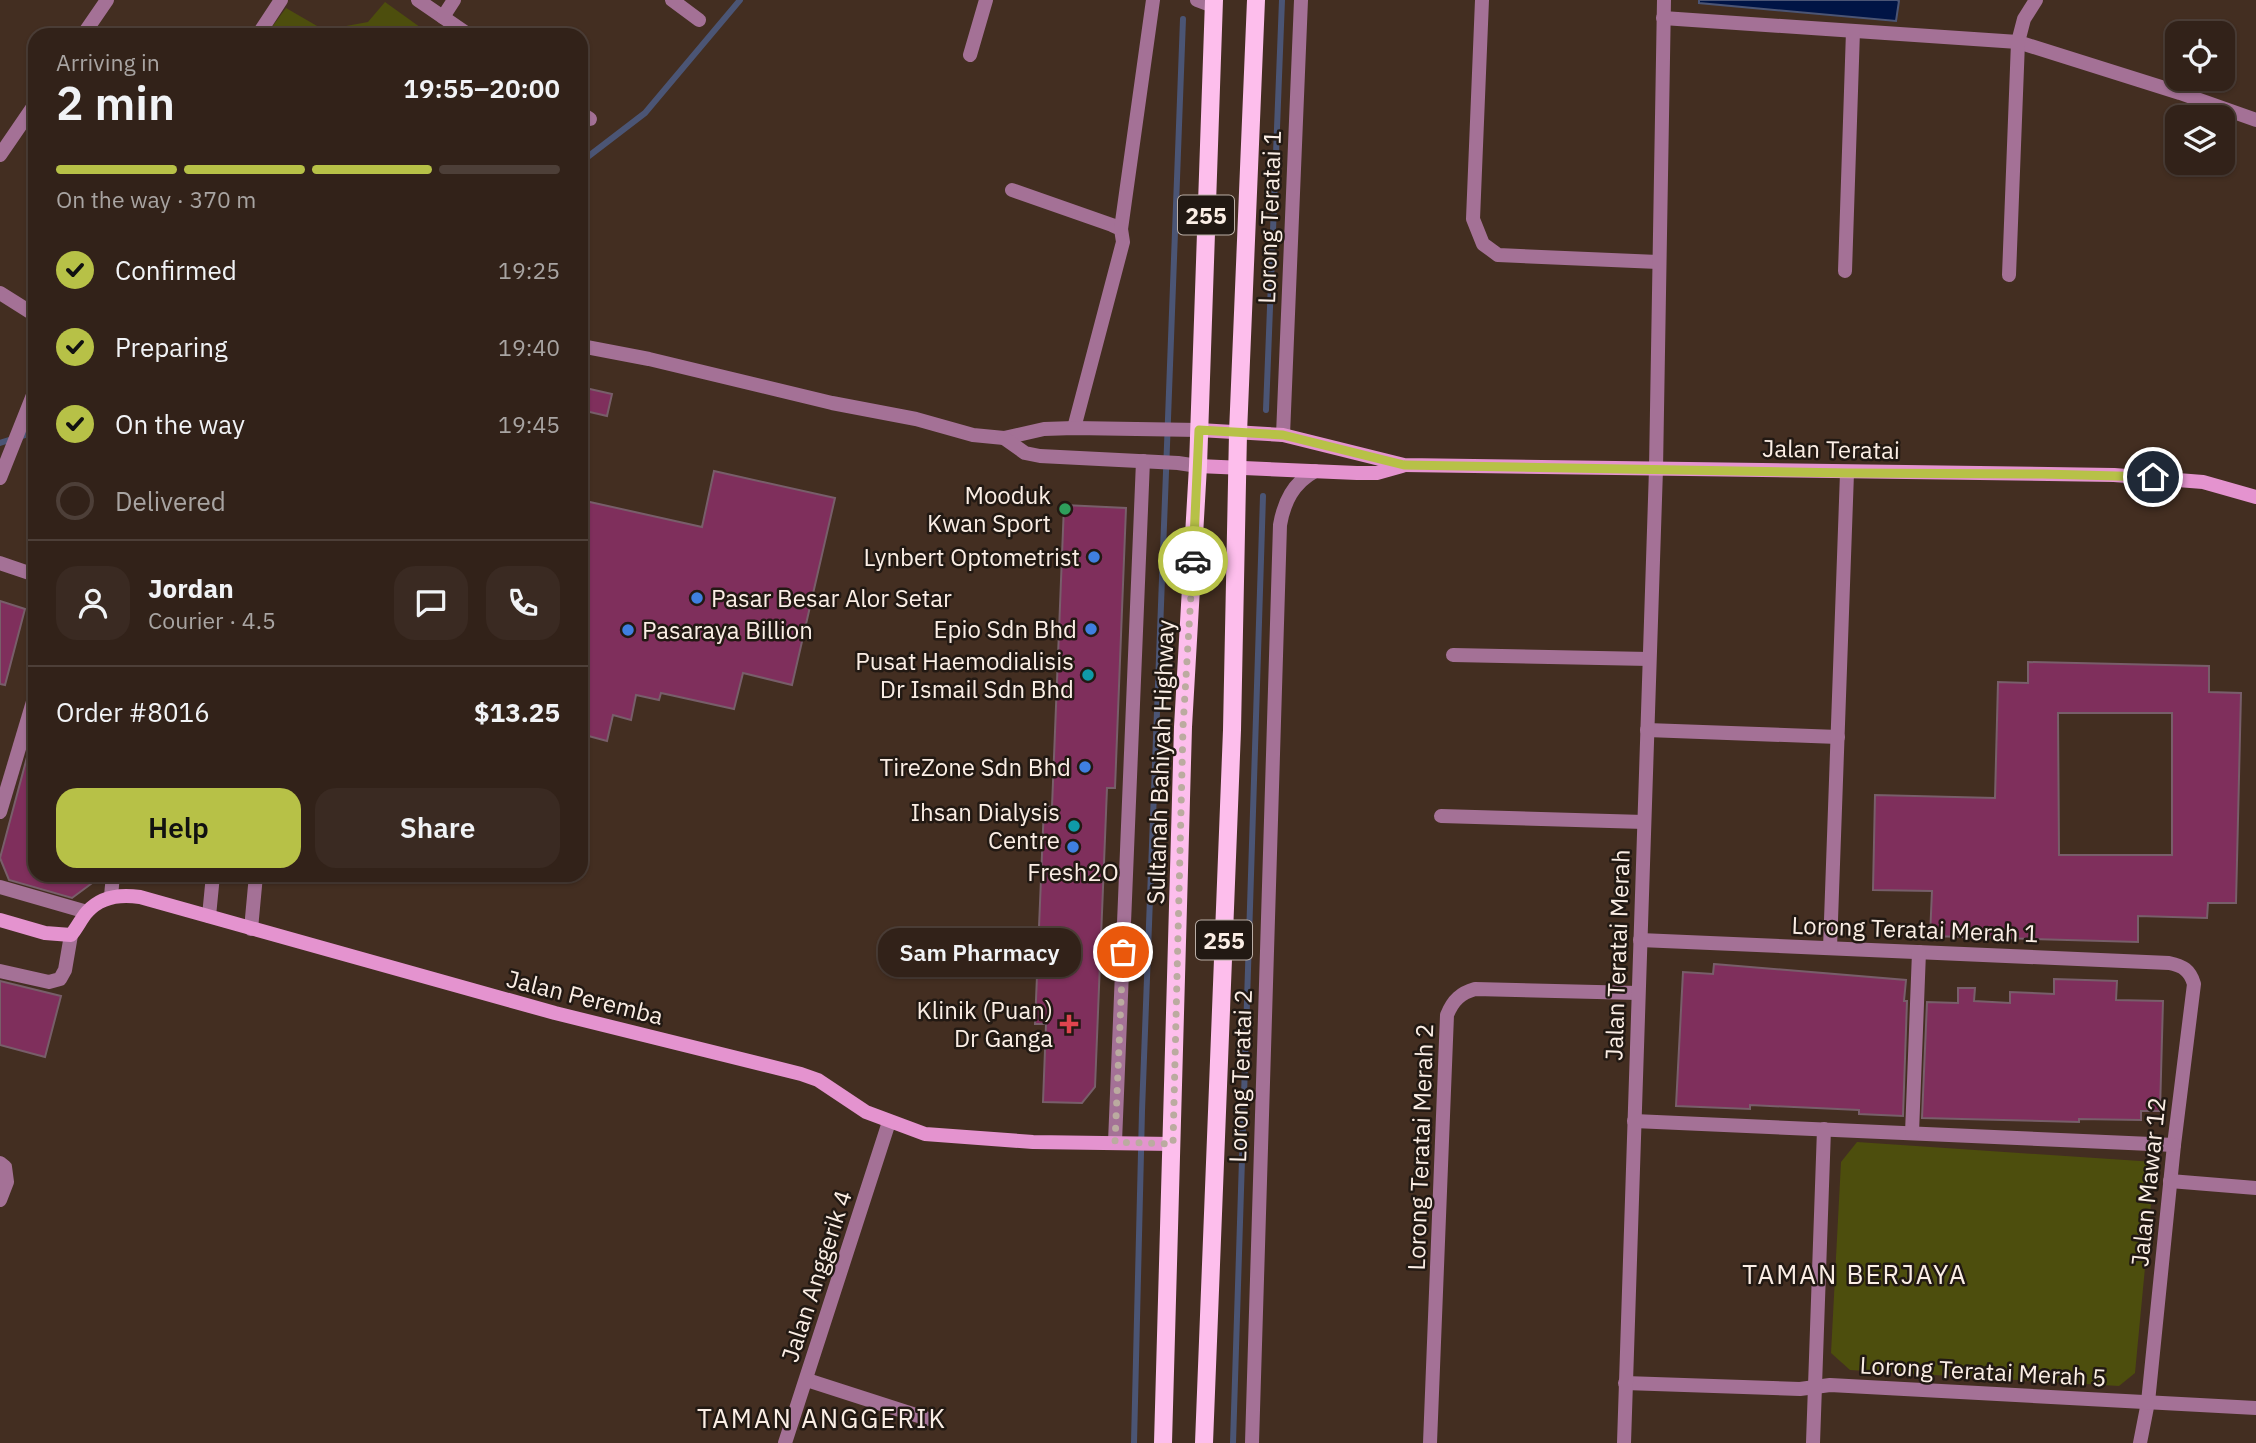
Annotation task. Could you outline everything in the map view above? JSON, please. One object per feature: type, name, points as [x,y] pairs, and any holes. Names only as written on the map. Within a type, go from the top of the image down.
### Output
[{"type":"main road","name":"255","points":[[1204,1443],[1232,730],[1238,433],[1256,0]]},
{"type":"main road","name":"Sultanah Bahiyah Highway","points":[[1163,1443],[1183,727],[1198,466],[1208,2]]},
{"type":"street","points":[[88,28],[107,0]]},
{"type":"street","points":[[263,28],[281,0]]},
{"type":"street","points":[[418,0],[459,28]]},
{"type":"street","points":[[443,17],[454,0]]},
{"type":"street","points":[[672,0],[699,20]]},
{"type":"street","points":[[970,55],[986,0]]},
{"type":"street","points":[[1074,428],[1123,242],[1121,229],[1153,0]]},
{"type":"street","name":"Lorong Teratai 1","points":[[1283,435],[1301,0]]},
{"type":"street","points":[[1482,0],[1473,219],[1483,244],[1498,255],[1658,262]]},
{"type":"street","name":"Jalan Teratai Merah","points":[[1623,1443],[1656,469],[1664,0]]},
{"type":"street","points":[[2009,275],[2018,43],[2024,19],[2036,0]]},
{"type":"street","points":[[1663,18],[2018,43],[2180,93],[2256,120]]},
{"type":"street","points":[[1845,271],[1853,31]]},
{"type":"street","points":[[0,155],[28,114]]},
{"type":"street","points":[[1012,190],[1121,229]]},
{"type":"street","points":[[0,293],[28,311]]},
{"type":"street","points":[[588,347],[649,359],[832,403],[916,419],[973,435],[1004,438],[1044,429],[1074,428],[1199,430]]},
{"type":"street","points":[[0,478],[28,408]]},
{"type":"street","name":"Jalan Teratai","points":[[1199,430],[1283,435],[1404,465],[2153,477],[2203,482],[2256,497]]},
{"type":"street","points":[[1004,438],[1025,453],[1040,456],[1198,466]]},
{"type":"street","points":[[1122,1142],[1148,461]]},
{"type":"street","name":"Jalan Teratai","points":[[1198,466],[1377,473],[1404,465]]},
{"type":"street","name":"Lorong Teratai 2","points":[[1252,1443],[1282,513],[1300,480],[1315,471]]},
{"type":"street","points":[[1830,948],[1847,473]]},
{"type":"street","points":[[0,563],[28,573]]},
{"type":"street","points":[[1453,655],[1649,659]]},
{"type":"street","points":[[0,812],[28,718]]},
{"type":"street","points":[[1647,730],[1838,737]]},
{"type":"street","points":[[1441,816],[1644,822]]},
{"type":"street","points":[[0,971],[49,982],[60,979],[65,970],[71,935],[88,912],[111,896],[112,882]]},
{"type":"street","points":[[209,916],[213,882]]},
{"type":"street","points":[[251,929],[255,882]]},
{"type":"street","points":[[0,887],[88,912]]},
{"type":"street","name":"Jalan Peremba","points":[[111,896],[140,897],[555,1013],[801,1074],[818,1080],[866,1112],[925,1134],[1033,1142],[1173,1144]]},
{"type":"street","points":[[0,920],[45,933],[71,935]]},
{"type":"street","name":"Lorong Teratai Merah 1","points":[[1640,940],[2169,963],[2186,969]]},
{"type":"street","points":[[1912,1133],[1919,952]]},
{"type":"street","name":"Jalan Mawar 12","points":[[2140,1443],[2148,1402],[2193,984],[2192,975],[2186,969]]},
{"type":"street","name":"Lorong Teratai Merah 2","points":[[1430,1443],[1447,1015],[1451,1006],[1465,992],[1475,989],[1638,993]]},
{"type":"street","points":[[1634,1121],[2174,1145]]},
{"type":"street","name":"Jalan Anggerik 4","points":[[785,1443],[890,1122]]},
{"type":"street","points":[[1813,1443],[1824,1129]]},
{"type":"street","points":[[0,1163],[5,1167],[6,1182],[0,1200]]},
{"type":"street","points":[[2170,1181],[2256,1188]]},
{"type":"street","points":[[807,1380],[928,1419]]},
{"type":"street","name":"Lorong Teratai Merah 5","points":[[1625,1383],[1800,1389],[1830,1385],[2256,1408]]},
{"type":"shaded area","points":[[385,2],[421,28],[335,28],[368,22]]},
{"type":"shaded area","points":[[286,8],[321,28],[271,28]]},
{"type":"shaded area","points":[[1857,1142],[2155,1162],[2135,1373],[2119,1386],[1850,1370],[1831,1353],[1841,1162]]},
{"type":"water","points":[[1699,0],[1899,1],[1896,21],[1699,3]]},
{"type":"building","points":[[588,389],[612,394],[607,416],[588,412]]},
{"type":"building","name":"Pasar Besar Alor Setar","points":[[714,471],[835,498],[792,685],[743,673],[734,709],[661,693],[659,700],[636,695],[631,720],[613,715],[607,741],[588,736],[588,502],[702,527]]},
{"type":"building","points":[[1064,505],[1126,508],[1115,788],[1107,788],[1095,1087],[1082,1103],[1043,1102],[1046,1024],[1035,1024],[1044,806],[1052,807]]},
{"type":"building","points":[[0,601],[25,609],[5,685],[0,684]]},
{"type":"building","points":[[2028,662],[2209,666],[2209,692],[2241,693],[2236,903],[2208,903],[2207,918],[2138,916],[2138,942],[1930,936],[1932,891],[1873,890],[1875,795],[1995,798],[1998,682],[2028,683]],"holes":[[[2058,713],[2172,713],[2172,855],[2059,855]]]},
{"type":"building","points":[[28,753],[28,882],[94,882],[72,898],[9,880],[0,858]]},
{"type":"building","points":[[1714,964],[1906,980],[1903,1116],[1859,1114],[1859,1110],[1750,1105],[1750,1109],[1676,1106],[1683,972],[1713,974]]},
{"type":"building","points":[[2054,979],[2117,981],[2116,1000],[2163,1001],[2160,1111],[2141,1111],[2141,1120],[2079,1119],[2079,1122],[1922,1118],[1927,1002],[1958,1003],[1958,988],[1975,988],[1974,1001],[2010,1003],[2010,992],[2054,994]]},
{"type":"building","points":[[0,981],[61,996],[45,1057],[0,1045]]},
{"type":"waterway","points":[[588,157],[645,113],[740,0]]},
{"type":"waterway","points":[[1266,410],[1282,0]]},
{"type":"waterway","points":[[1134,1443],[1142,1111],[1183,19]]},
{"type":"waterway","points":[[0,443],[28,434]]},
{"type":"waterway","points":[[1233,1443],[1263,496]]},
{"type":"way so far","points":[[1123,952],[1115,1142],[1173,1144],[1183,727],[1193,561]]},
{"type":"place","name":"Mooduk Kwan Sport","points":[[1065,509]]},
{"type":"place","name":"Lynbert Optometrist","points":[[1094,557]]},
{"type":"place","name":"Pasar Besar Alor Setar","points":[[697,598]]},
{"type":"place","name":"Epio Sdn Bhd","points":[[1091,629]]},
{"type":"place","name":"Pasaraya Billion","points":[[628,630]]},
{"type":"place","name":"Pusat Haemodialisis Dr Ismail Sdn Bhd","points":[[1088,675]]},
{"type":"place","name":"TireZone Sdn Bhd","points":[[1085,767]]},
{"type":"place","name":"Ihsan Dialysis Centre","points":[[1074,826]]},
{"type":"place","name":"Fresh2O","points":[[1073,847]]},
{"type":"place","name":"Sam Pharmacy","points":[[1123,952]]},
{"type":"place","name":"Klinik (Puan) Dr Ganga","points":[[1069,1024]]},
{"type":"district","name":"TAMAN BERJAYA","points":[[1855,1274]]},
{"type":"district","name":"TAMAN ANGGERIK","points":[[822,1418]]},
{"type":"route","points":[[1193,561],[1199,430],[1283,435],[1404,465],[2153,477]]}]
